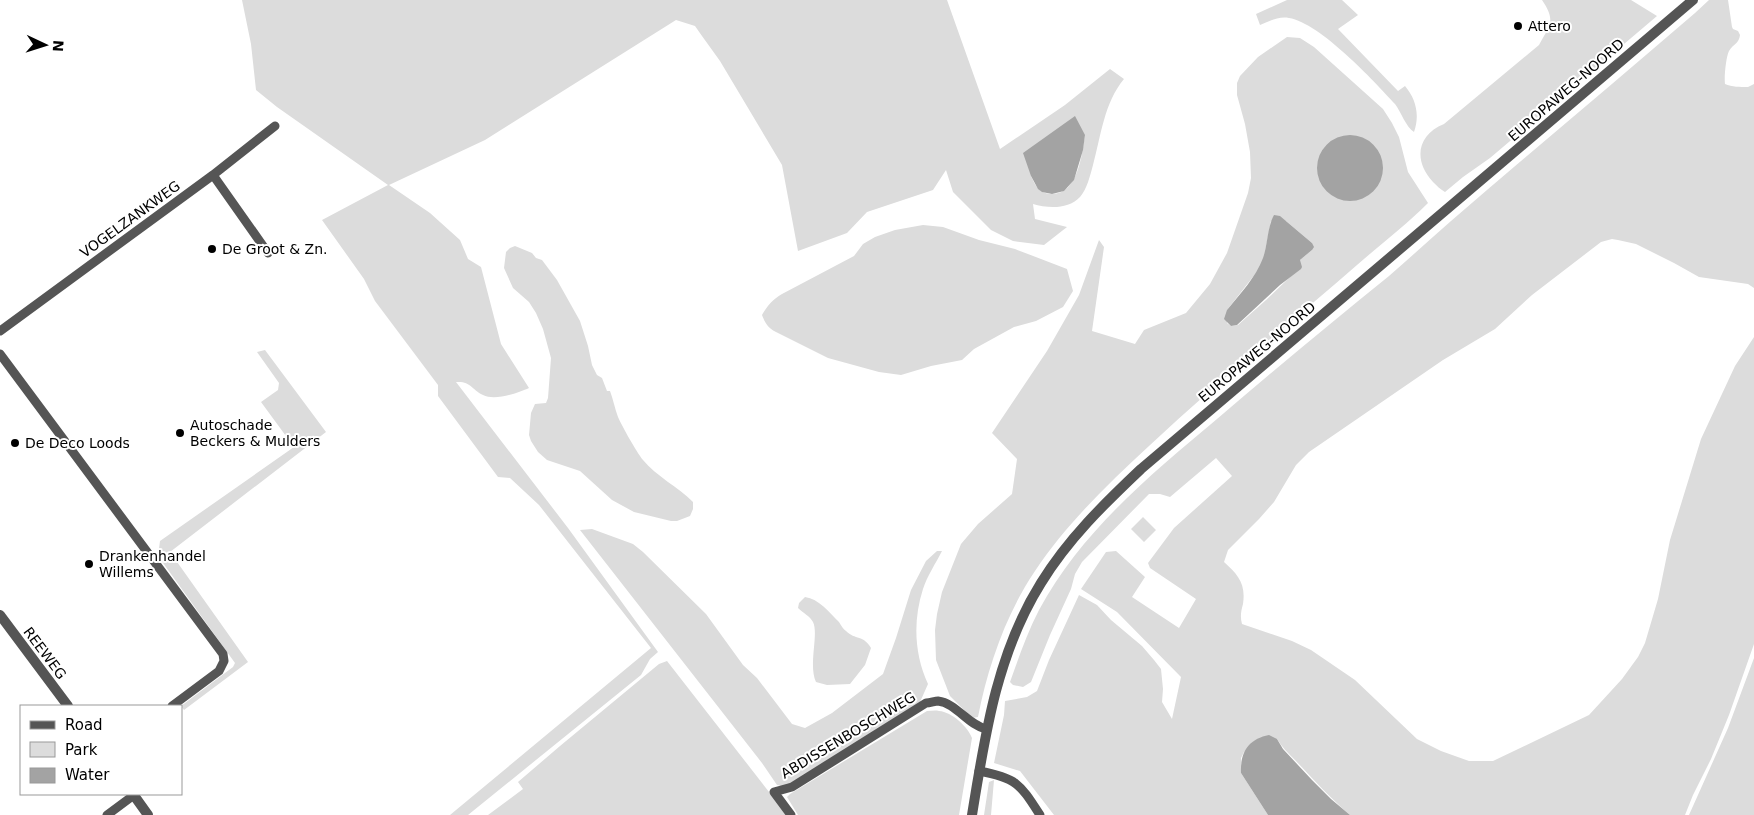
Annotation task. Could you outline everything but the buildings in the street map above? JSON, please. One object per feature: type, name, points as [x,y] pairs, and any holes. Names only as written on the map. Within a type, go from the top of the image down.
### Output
[{"type":"street","name":"EUROPAWEG-NOORD","points":[[972,815],[986,729],[1004,663],[1027,607],[1057,559],[1098,510],[1141,469],[1693,0]]},
{"type":"street","name":"VOGELZANKWEG","points":[[0,332],[213,175],[275,126]]},
{"type":"street","points":[[213,175],[268,253]]},
{"type":"street","points":[[0,354],[223,654],[224,661],[218,671],[173,705]]},
{"type":"street","name":"REEWEG","points":[[0,616],[67,705]]},
{"type":"street","name":"ABDISSENBOSCHWEG","points":[[791,815],[774,792],[792,787],[926,703],[938,701],[950,705],[977,727],[986,729]]},
{"type":"street","points":[[979,772],[1010,779],[1017,784],[1040,815]]},
{"type":"street","points":[[107,815],[132,795]]},
{"type":"street","points":[[134,795],[148,815]]},
{"type":"green space","points":[[242,0],[947,0],[1000,149],[1065,105],[1110,69],[1124,79],[1112,98],[1104,120],[1089,178],[1080,197],[1064,206],[1051,207],[1033,204],[1035,219],[1067,227],[1044,245],[1013,241],[991,230],[953,192],[946,170],[933,190],[867,212],[847,233],[798,251],[782,165],[720,61],[695,26],[676,20],[485,140],[389,185],[430,213],[460,240],[468,259],[481,267],[501,344],[529,388],[500,397],[488,397],[465,383],[456,382],[568,528],[658,652],[650,659],[641,675],[468,815],[450,815],[651,648],[539,505],[510,478],[498,477],[438,396],[438,385],[375,301],[364,279],[322,220],[388,185],[277,107],[256,90],[251,44]],"holes":[[[1085,135],[1077,172],[1067,188],[1059,193],[1050,194],[1038,188],[1031,176]]]},
{"type":"green space","points":[[1287,0],[1342,0],[1358,15],[1338,29],[1398,91],[1405,86],[1409,91],[1417,113],[1414,132],[1406,123],[1395,104],[1374,82],[1346,54],[1316,30],[1302,22],[1289,18],[1274,19],[1260,25],[1256,14]]},
{"type":"green space","points":[[1542,0],[1631,0],[1657,16],[1490,158],[1445,192],[1433,182],[1422,165],[1421,149],[1423,141],[1435,129],[1444,124],[1539,45],[1550,24],[1547,7]]},
{"type":"green space","points":[[1709,0],[1728,0],[1732,27],[1740,35],[1728,54],[1725,84],[1748,87],[1754,84],[1754,288],[1748,284],[1699,277],[1636,244],[1612,239],[1601,242],[1532,295],[1495,329],[1443,360],[1309,452],[1296,465],[1274,502],[1228,550],[1224,562],[1237,575],[1242,585],[1244,597],[1241,614],[1242,624],[1292,641],[1311,650],[1355,680],[1417,739],[1441,751],[1469,761],[1493,761],[1589,715],[1622,679],[1638,657],[1645,643],[1658,599],[1670,540],[1701,439],[1735,366],[1754,337],[1754,644],[1729,715],[1685,815],[1350,815],[1285,750],[1277,739],[1244,752],[1241,758],[1241,773],[1268,815],[1054,815],[1020,771],[994,763],[1005,701],[1027,697],[1037,691],[1079,595],[1097,605],[1111,620],[1142,646],[1161,669],[1162,702],[1172,719],[1181,677],[1117,612],[1081,589],[1106,552],[1116,551],[1145,577],[1132,597],[1179,628],[1196,599],[1150,568],[1148,563],[1174,528],[1232,476],[1216,458],[1170,497],[1160,494],[1149,494],[1082,562],[1075,574],[1071,589],[1031,682],[1023,687],[1013,685],[1010,682],[1023,645],[1039,610],[1075,555],[1096,530],[1142,483],[1389,276]]},
{"type":"green space","points":[[1287,37],[1300,38],[1314,47],[1383,109],[1399,137],[1408,172],[1428,203],[1174,423],[1118,475],[1074,520],[1047,553],[1015,605],[999,641],[978,717],[972,718],[950,696],[936,660],[935,630],[942,592],[961,544],[978,524],[1012,494],[1017,459],[992,433],[1047,351],[1079,295],[1099,240],[1104,247],[1092,331],[1135,344],[1144,330],[1186,313],[1210,284],[1227,253],[1248,193],[1251,178],[1250,152],[1237,95],[1237,83],[1240,76],[1258,57]],"holes":[[[1271,221],[1286,221],[1312,243],[1312,250],[1300,260],[1290,277],[1266,300],[1238,325],[1231,326],[1227,323],[1227,310],[1259,269],[1264,257]]]},
{"type":"green space","points":[[923,225],[943,227],[979,240],[1015,249],[1067,269],[1073,291],[1063,307],[1036,321],[1014,327],[974,349],[962,360],[931,366],[901,375],[879,372],[828,358],[773,330],[766,323],[762,315],[779,296],[854,256],[863,244],[875,237],[895,230]]},
{"type":"green space","points":[[515,246],[532,253],[536,258],[542,260],[557,280],[580,321],[592,365],[597,375],[602,378],[607,391],[610,391],[618,417],[626,433],[648,466],[693,502],[690,516],[677,521],[671,521],[634,512],[612,500],[580,471],[547,460],[538,452],[529,435],[531,413],[535,404],[546,403],[548,398],[551,358],[543,329],[536,313],[529,302],[513,288],[504,268],[506,252]]},
{"type":"green space","points":[[265,350],[326,432],[170,552],[248,662],[184,710],[182,705],[233,667],[235,663],[158,556],[160,541],[294,447],[261,402],[278,390],[279,383],[257,352]]},
{"type":"green space","points":[[1143,517],[1156,530],[1144,542],[1131,529]]},
{"type":"green space","points":[[592,529],[633,544],[643,552],[706,614],[743,665],[757,678],[792,724],[805,728],[832,713],[883,674],[911,590],[926,561],[937,551],[942,551],[925,584],[916,625],[920,661],[928,684],[920,702],[792,784],[777,785],[762,763],[580,530]]},
{"type":"green space","points":[[805,597],[819,603],[828,610],[849,634],[862,639],[871,648],[865,665],[850,684],[827,685],[816,682],[813,667],[815,627],[810,618],[798,608],[799,603]]},
{"type":"green space","points":[[1754,658],[1754,815],[1689,815],[1728,728]]},
{"type":"green space","points":[[667,661],[787,815],[488,815],[523,789],[518,782],[659,664]]},
{"type":"green space","points":[[927,711],[944,712],[954,717],[963,725],[972,738],[959,815],[798,815],[787,797],[790,794]]},
{"type":"green space","points":[[994,780],[991,815],[984,815],[989,782]]},
{"type":"water","points":[[1075,116],[1085,135],[1083,150],[1074,180],[1064,191],[1052,194],[1042,192],[1038,189],[1031,176],[1023,153]]},
{"type":"water","points":[[1343,135],[1357,135],[1369,140],[1378,149],[1383,161],[1381,181],[1374,192],[1357,201],[1343,201],[1331,196],[1322,187],[1317,175],[1317,161],[1322,149],[1331,140]]},
{"type":"water","points":[[1274,215],[1280,216],[1312,243],[1314,247],[1300,260],[1301,269],[1280,285],[1237,325],[1231,326],[1224,319],[1227,310],[1260,265],[1265,253],[1270,225]]},
{"type":"water","points":[[1269,735],[1277,739],[1283,749],[1312,780],[1350,815],[1268,815],[1241,773],[1241,766],[1247,748],[1256,740]]},
{"type":"place","name":"Attero","points":[[1518,26]]},
{"type":"place","name":"De Groot & Zn.","points":[[212,249]]},
{"type":"place","name":"Autoschade Beckers & Mulders","points":[[180,433]]},
{"type":"place","name":"De Deco Loods","points":[[15,443]]},
{"type":"place","name":"Drankenhandel Willems","points":[[89,564]]}]
